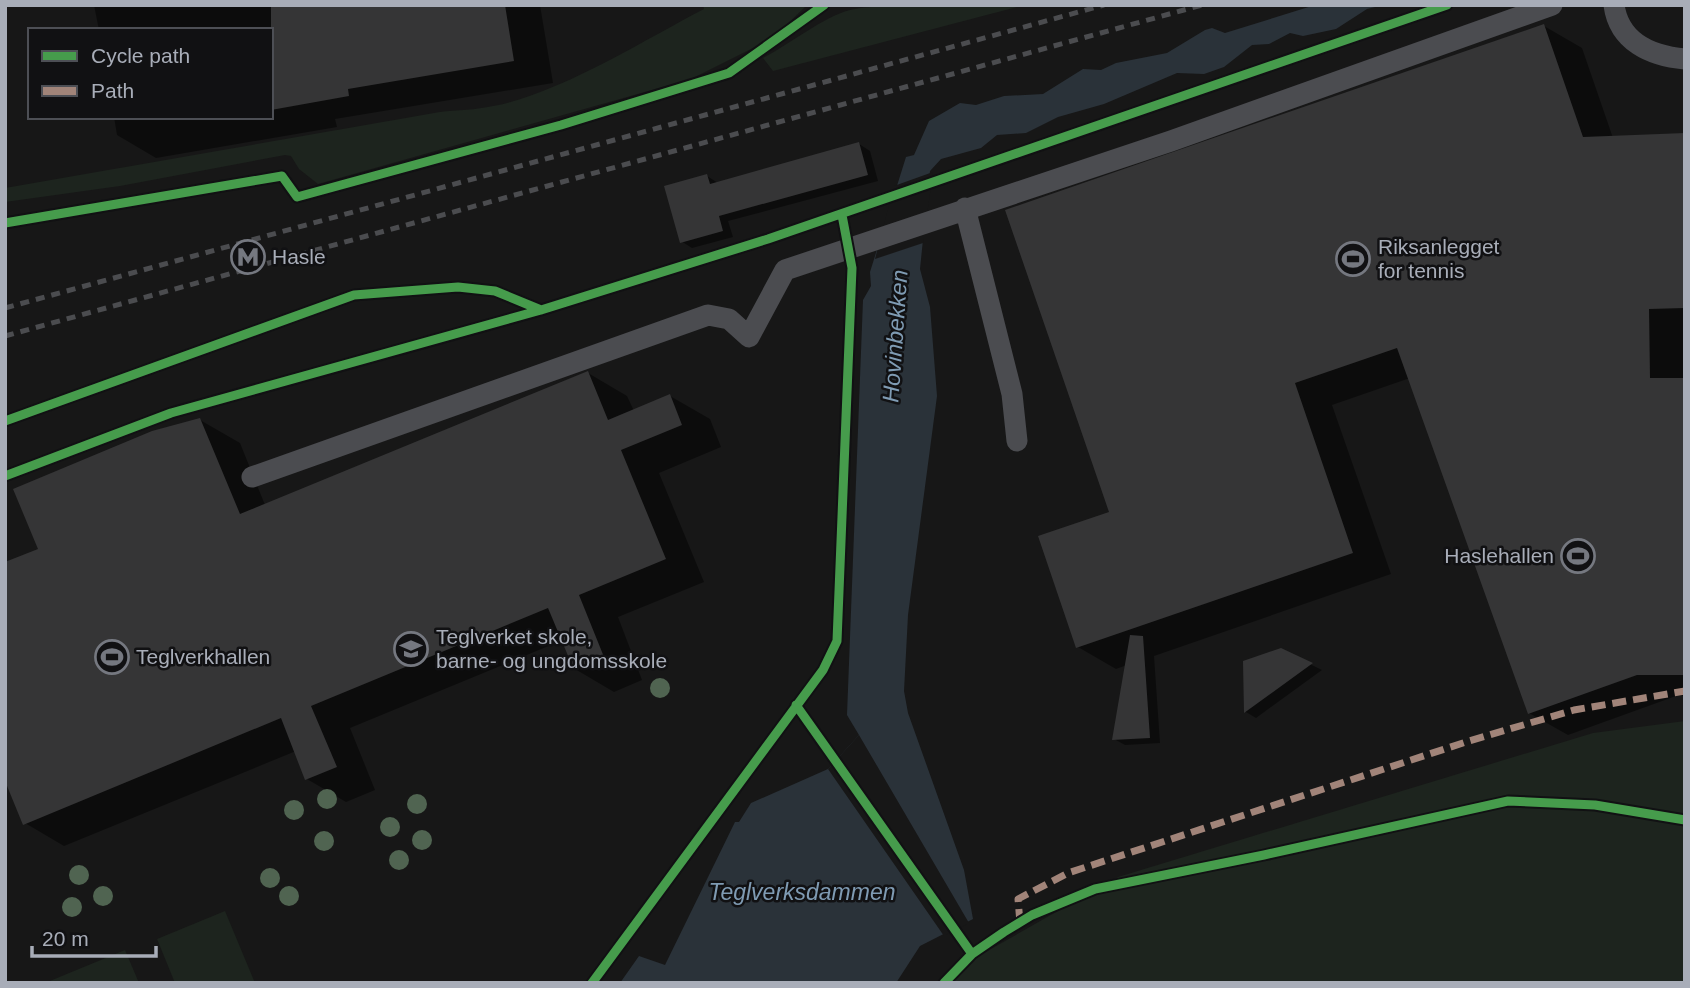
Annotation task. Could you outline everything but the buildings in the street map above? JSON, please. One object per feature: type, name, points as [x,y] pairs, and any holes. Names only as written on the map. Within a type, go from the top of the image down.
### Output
[{"type":"lane","points":[[252,477],[708,315],[729,319],[748,337],[785,270],[927,220],[1171,141],[1552,5]]},
{"type":"lane","points":[[1614,5],[1616,20],[1630,39],[1645,50],[1685,59]]},
{"type":"lane","points":[[965,208],[1012,394],[1017,441]]},
{"type":"shaded area","points":[[703,5],[807,5],[773,38],[691,79],[318,184],[299,169],[291,156],[285,155],[120,186],[5,202],[5,188],[519,100],[601,65],[704,9]]},
{"type":"shaded area","points":[[900,5],[1025,5],[773,71],[763,58],[840,13]]},
{"type":"shaded area","points":[[1685,721],[1685,983],[943,983],[952,971],[1118,877],[1593,733]]},
{"type":"shaded area","points":[[225,911],[255,983],[175,983],[157,939]]},
{"type":"shaded area","points":[[125,950],[139,983],[45,983]]},
{"type":"water","points":[[1315,5],[1383,5],[1367,9],[1336,29],[1303,36],[1290,33],[1269,44],[1252,45],[1224,67],[1204,74],[1177,73],[1104,104],[1058,117],[1026,133],[997,135],[981,148],[941,159],[930,171],[920,269],[930,307],[937,396],[908,615],[904,691],[908,713],[964,870],[973,919],[920,946],[896,983],[620,983],[639,956],[665,965],[735,822],[739,822],[751,803],[828,769],[859,735],[847,715],[863,300],[871,286],[870,272],[906,157],[914,155],[929,121],[960,103],[976,105],[1004,96],[1043,94],[1083,69],[1101,70],[1116,63],[1167,53],[1205,30],[1212,28],[1225,33]]},
{"type":"pier","points":[[933,172],[923,243],[875,259],[894,186]]},
{"type":"pier","points":[[859,735],[969,923],[944,936],[828,769]]},
{"type":"railway","points":[[5,308],[1104,5]]},
{"type":"railway","points":[[5,336],[1202,5]]},
{"type":"marked path","points":[[1020,923],[1018,899],[1068,873],[1469,741],[1574,710],[1685,691]]},
{"type":"cycle path","points":[[5,223],[282,176],[297,197],[561,125],[729,73],[824,5]]},
{"type":"cycle path","points":[[5,476],[171,413],[541,310],[768,239],[1447,5]]},
{"type":"cycle path","points":[[592,983],[823,670],[837,641],[852,268],[842,215]]},
{"type":"cycle path","points":[[5,421],[354,295],[458,287],[495,291],[541,310]]},
{"type":"cycle path","points":[[796,705],[972,954]]},
{"type":"cycle path","points":[[944,983],[972,954],[1004,932],[1032,915],[1095,889],[1508,801],[1595,805],[1685,820]]},
{"type":"place","name":"Hasle","points":[[248,257]]},
{"type":"place","name":"Riksanlegget for tennis","points":[[1353,259]]},
{"type":"place","name":"Haslehallen","points":[[1578,556]]},
{"type":"place","name":"Teglverket skole, barne- og ungdomsskole","points":[[411,649]]},
{"type":"place","name":"Teglverkhallen","points":[[112,657]]},
{"type":"water label","name":"Hovinbekken","points":[[895,336]]},
{"type":"water label","name":"Teglverksdammen","points":[[802,892]]}]
